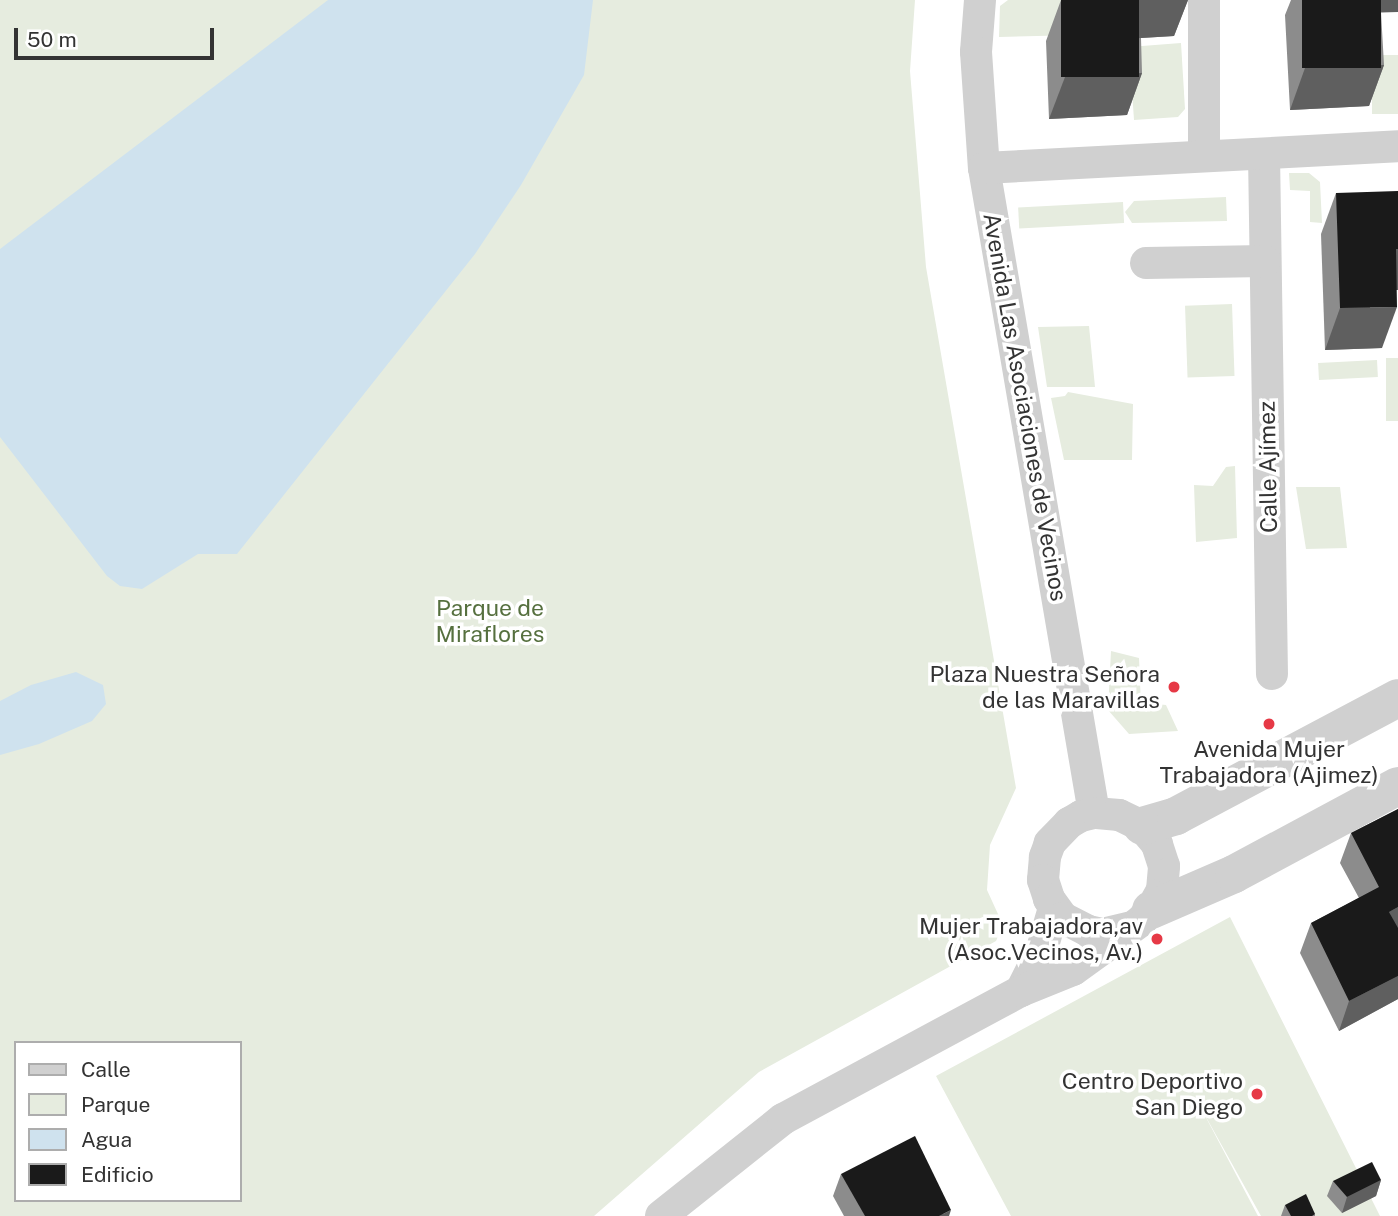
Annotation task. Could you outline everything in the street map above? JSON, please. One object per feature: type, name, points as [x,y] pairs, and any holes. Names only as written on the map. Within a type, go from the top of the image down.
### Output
[{"type":"street","name":"Avenida Las Asociaciones de Vecinos","points":[[980,0],[976,52],[984,167],[1094,813]]},
{"type":"street","points":[[1204,0],[1204,156]]},
{"type":"street","points":[[984,167],[1398,146]]},
{"type":"street","name":"Calle Ajímez","points":[[1264,154],[1272,674]]},
{"type":"street","points":[[1146,263],[1265,261]]},
{"type":"street","points":[[1142,826],[1176,816],[1398,698]]},
{"type":"street","points":[[661,1216],[783,1119],[1021,991],[1073,970],[1140,919],[1162,890],[1164,866],[1157,844],[1142,826],[1119,814],[1094,813],[1069,823],[1050,843],[1045,857],[1043,880],[1054,908],[1069,922],[1102,934],[1140,919],[1234,874],[1398,786]]},
{"type":"street","points":[[1021,991],[1042,949],[1054,908]]},
{"type":"green space","name":"Parque de Miraflores","points":[[0,0],[915,0],[910,71],[926,267],[1016,788],[990,845],[987,890],[1003,925],[996,941],[759,1072],[594,1216],[0,1216]]},
{"type":"green space","points":[[1008,0],[1078,0],[1079,35],[999,37],[1000,6]]},
{"type":"green space","points":[[1181,43],[1185,109],[1178,117],[1134,120],[1129,47]]},
{"type":"green space","points":[[1372,55],[1398,55],[1398,114],[1372,114]]},
{"type":"green space","points":[[1289,173],[1309,173],[1320,182],[1322,223],[1310,222],[1310,191],[1290,190]]},
{"type":"green space","points":[[1226,197],[1227,221],[1132,223],[1125,212],[1134,201]]},
{"type":"green space","points":[[1123,202],[1124,223],[1019,228],[1018,207]]},
{"type":"green space","points":[[1232,304],[1235,376],[1188,378],[1185,306]]},
{"type":"green space","points":[[1089,326],[1095,387],[1047,387],[1038,327]]},
{"type":"green space","points":[[1386,358],[1398,358],[1398,421],[1386,421]]},
{"type":"green space","points":[[1377,360],[1378,377],[1319,380],[1318,363]]},
{"type":"green space","points":[[1068,392],[1133,404],[1132,460],[1064,460],[1051,398],[1065,396]]},
{"type":"green space","points":[[1235,466],[1237,538],[1196,542],[1194,485],[1213,486],[1226,467]]},
{"type":"green space","points":[[1296,487],[1340,487],[1347,548],[1306,549]]},
{"type":"green space","points":[[1111,651],[1139,658],[1141,706],[1146,712],[1156,704],[1166,705],[1178,731],[1129,734],[1108,710]]},
{"type":"green space","points":[[1230,917],[1380,1216],[1261,1216],[1201,1108],[1258,1216],[1011,1216],[936,1076]]},
{"type":"water","points":[[328,0],[593,0],[584,75],[521,185],[475,254],[237,554],[198,554],[142,589],[120,586],[107,576],[0,437],[0,249]]},
{"type":"water","points":[[76,672],[103,685],[106,704],[92,721],[39,744],[0,755],[0,701],[31,685]]},
{"type":"building","points":[[1061,0],[1139,0],[1139,77],[1061,77]]},
{"type":"building","points":[[1302,0],[1381,0],[1381,68],[1302,68]]},
{"type":"building","points":[[1398,191],[1397,307],[1340,308],[1336,193]]},
{"type":"building","points":[[1398,809],[1398,907],[1389,912],[1398,928],[1398,976],[1349,1001],[1311,923],[1379,887],[1351,833]]},
{"type":"building","points":[[915,1136],[951,1210],[939,1216],[865,1216],[841,1174]]},
{"type":"building","points":[[1372,1162],[1381,1180],[1347,1197],[1333,1181]]},
{"type":"building","points":[[1306,1194],[1315,1214],[1291,1216],[1285,1205]]},
{"type":"place","name":"Plaza Nuestra Señora de las Maravillas","points":[[1174,687]]},
{"type":"place","name":"Avenida Mujer Trabajadora (Ajimez)","points":[[1269,724]]},
{"type":"place","name":"Mujer Trabajadora,av (Asoc.Vecinos, Av.)","points":[[1157,939]]},
{"type":"place","name":"Centro Deportivo San Diego","points":[[1257,1094]]}]
